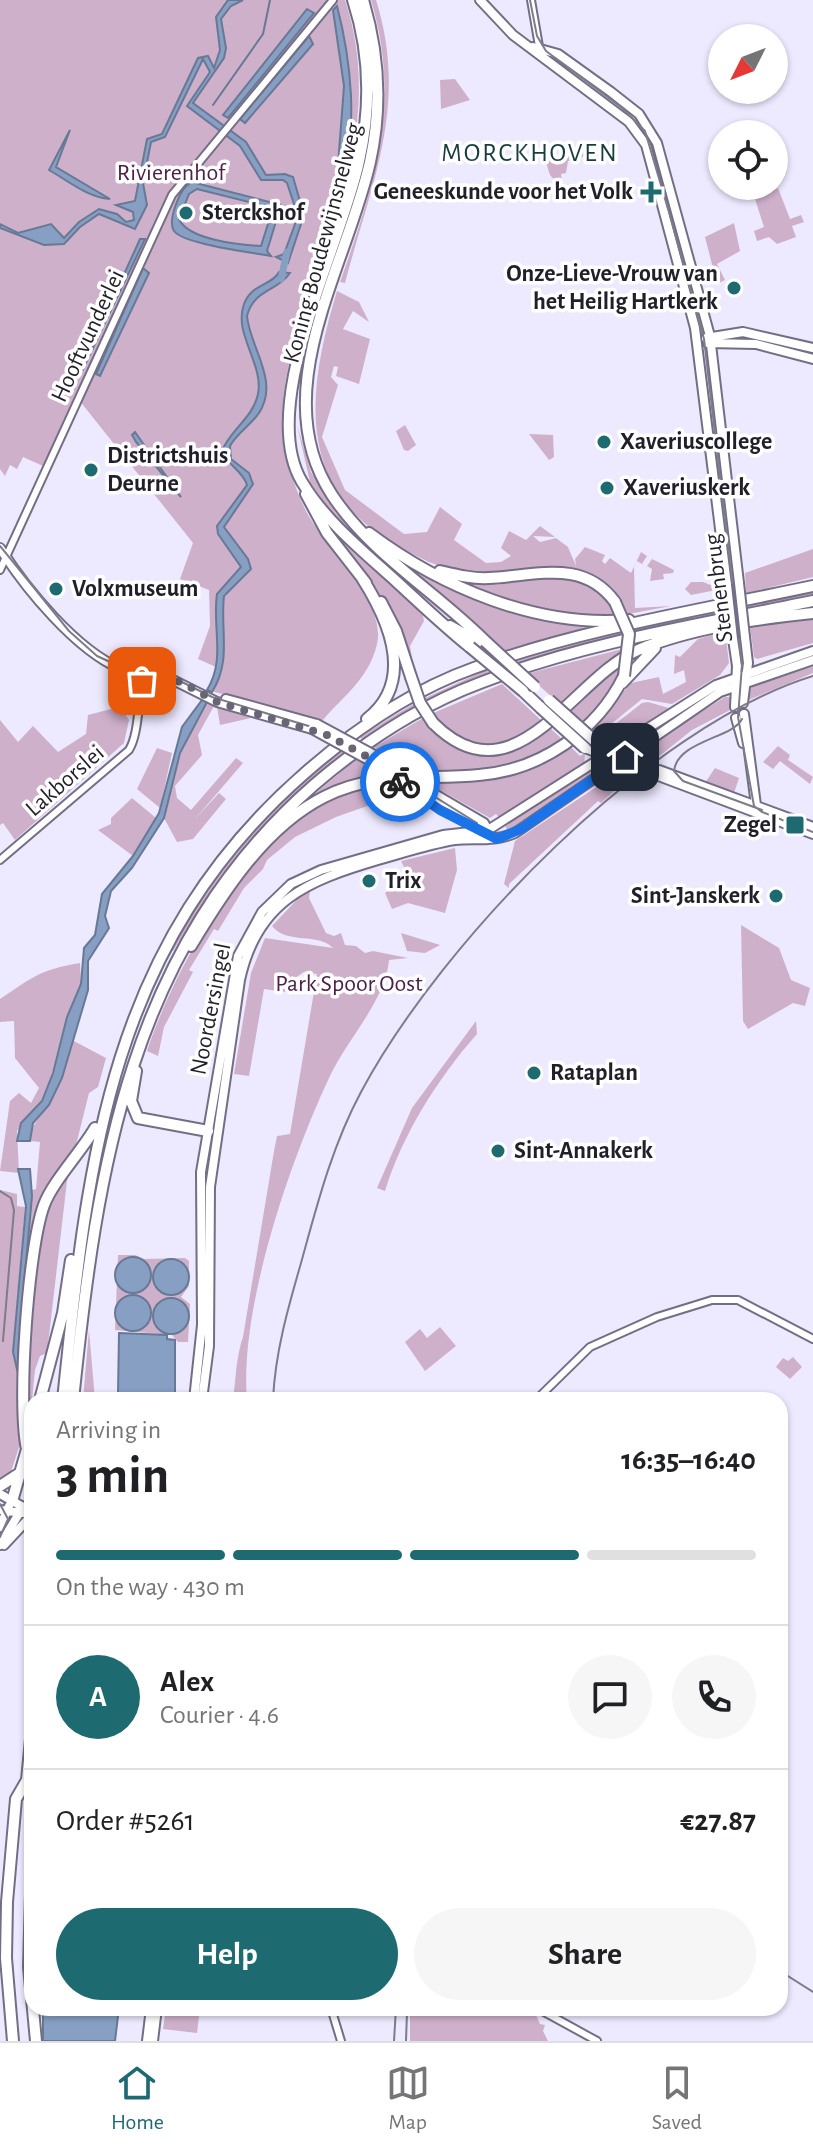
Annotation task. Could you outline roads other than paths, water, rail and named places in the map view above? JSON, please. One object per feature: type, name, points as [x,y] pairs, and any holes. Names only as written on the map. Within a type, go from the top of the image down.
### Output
[{"type":"highway","name":"Koning Boudewijnsnelweg","points":[[353,0],[366,63],[366,120],[353,190],[310,360],[306,398],[307,433],[325,484],[374,546],[478,644]]},
{"type":"highway","name":"Koning Boudewijnsnelweg","points":[[332,270],[362,193],[377,123],[376,58],[363,0]]},
{"type":"highway","name":"Koning Boudewijnsnelweg","points":[[325,292],[298,355],[291,391],[291,438],[301,481],[335,525],[373,561],[438,619],[478,644]]},
{"type":"highway","points":[[301,481],[317,518],[390,619],[420,703],[433,723],[452,739],[471,747],[514,745],[545,727],[618,661],[663,642],[813,613]]},
{"type":"highway","points":[[361,527],[427,568],[510,605],[565,620],[614,621],[661,613],[682,615]]},
{"type":"highway","points":[[427,568],[483,578],[552,571],[575,574],[595,583],[615,602],[629,634],[624,676],[614,694]]},
{"type":"highway","points":[[64,1392],[82,1224],[101,1120],[127,1033],[169,940],[233,845],[335,740],[370,717],[391,691],[395,677],[390,643],[374,598],[362,578]]},
{"type":"highway","points":[[301,776],[370,723],[431,687],[472,669],[578,638],[813,586]]},
{"type":"highway","points":[[74,1392],[92,1239],[124,1088],[157,997],[198,920],[253,844],[336,766],[379,735],[438,701],[532,665],[606,645],[813,601]]},
{"type":"highway","points":[[111,1139],[120,1127],[157,1015],[193,942],[233,882],[291,818],[326,796],[373,779],[492,774],[525,765],[577,735],[647,654],[663,642]]},
{"type":"highway","points":[[478,644],[593,747]]},
{"type":"highway","points":[[136,1071],[131,1101],[138,1118],[213,1131]]},
{"type":"highway","points":[[24,1398],[38,1228],[45,1202],[101,1120]]},
{"type":"highway","points":[[42,1392],[63,1313],[75,1235],[82,1224]]},
{"type":"highway","points":[[7,1507],[24,1462]]},
{"type":"highway","points":[[0,1486],[22,1471]]},
{"type":"highway","points":[[13,2041],[6,1958],[7,1902],[16,1799],[24,1785]]},
{"type":"highway","points":[[34,2016],[36,2041]]},
{"type":"main road","name":"Stenenbrug","points":[[480,0],[524,44],[615,110],[641,136],[697,339],[739,705],[746,677],[745,637],[710,340],[661,153],[650,128],[631,107],[563,57],[524,44]]},
{"type":"main road","points":[[710,340],[743,332],[813,348]]},
{"type":"main road","points":[[697,339],[756,344],[813,359]]},
{"type":"main road","points":[[0,548],[2,558],[75,640],[95,656],[117,667],[181,682],[209,697],[315,727],[378,762],[440,810],[484,834],[484,823],[426,789],[393,765],[378,762]]},
{"type":"main road","name":"Noordersingel","points":[[746,677],[813,651]]},
{"type":"main road","name":"Noordersingel","points":[[195,1392],[202,1325],[199,1200],[244,962],[258,930],[273,911],[303,887],[331,874],[484,834],[635,736],[736,680],[813,660]]},
{"type":"main road","name":"Noordersingel","points":[[203,1392],[209,1346],[208,1207],[213,1131],[238,956],[244,938],[262,912],[283,891],[312,873],[443,835],[484,834],[497,839],[521,829],[736,680]]},
{"type":"main road","points":[[740,716],[748,784],[747,802]]},
{"type":"main road","points":[[593,747],[635,736]]},
{"type":"main road","points":[[593,747],[644,768]]},
{"type":"main road","points":[[584,770],[593,747]]},
{"type":"main road","points":[[813,827],[747,802],[656,772],[719,798],[747,802],[813,834]]},
{"type":"main road","points":[[440,810],[449,820],[443,835]]},
{"type":"main road","points":[[0,1494],[7,1507],[0,1527]]},
{"type":"main road","points":[[0,1547],[24,1510]]},
{"type":"main road","points":[[0,1547],[24,1522]]},
{"type":"main road","points":[[147,2041],[152,2016]]},
{"type":"main road","points":[[153,2041],[154,2016]]},
{"type":"street","name":"Hooftvunderlei","points":[[0,570],[2,558],[169,201],[333,0]]},
{"type":"street","points":[[531,0],[543,58]]},
{"type":"street","name":"Lakborslei","points":[[0,860],[129,750],[137,732],[136,702],[145,673]]},
{"type":"street","points":[[544,1392],[590,1347],[686,1307],[733,1299],[813,1339]]},
{"type":"street","points":[[333,2016],[341,2041]]},
{"type":"street","points":[[551,2016],[597,2041]]},
{"type":"water","points":[[228,0],[243,0],[231,6],[221,19],[226,48],[224,58],[193,103],[246,142],[266,175],[285,174],[293,177],[304,215],[288,263],[276,257],[284,254],[298,216],[287,183],[283,180],[261,180],[240,146],[187,106],[210,72],[203,59],[165,137],[151,142],[143,183],[147,205],[135,229],[99,214],[80,227],[64,244],[44,245],[0,228],[0,224],[18,233],[51,224],[64,238],[79,222],[99,209],[117,214],[126,222],[134,220],[133,212],[116,205],[135,201],[147,139],[162,134],[198,58],[208,56],[214,68],[220,50],[216,17]]},
{"type":"water","points":[[337,6],[346,46],[351,117],[345,160],[337,178],[344,86],[333,10]]},
{"type":"water","points":[[307,9],[314,13],[228,118],[223,115]]},
{"type":"water","points":[[309,36],[313,44],[245,123],[240,119]]},
{"type":"water","points":[[70,130],[56,167],[110,199],[86,192],[49,170]]},
{"type":"water","points":[[192,182],[281,205],[267,251],[271,256],[204,244],[174,231],[175,207]],"holes":[[[197,189],[273,208],[261,246],[204,237],[184,226],[179,219],[189,194]]]},
{"type":"water","points":[[140,239],[145,239],[83,369],[82,367]]},
{"type":"water","points":[[143,268],[149,273],[100,376],[96,374]]},
{"type":"water","points":[[279,272],[290,273],[255,301],[247,316],[265,377],[265,401],[259,413],[230,446],[231,459],[249,473],[253,484],[224,527],[248,559],[251,569],[224,596],[224,657],[212,692],[207,690],[216,667],[217,594],[241,567],[218,534],[217,526],[247,485],[222,451],[251,410],[259,383],[242,326],[242,315],[244,304],[252,292]]},
{"type":"water","points":[[135,432],[181,497],[136,442],[132,435]]},
{"type":"water","points":[[202,700],[207,702],[180,753],[164,818],[132,868],[111,891],[105,916],[109,928],[88,961],[88,990],[62,1078],[49,1105],[33,1123],[30,1141],[17,1141],[21,1123],[42,1101],[53,1073],[67,1017],[81,984],[84,948],[95,935],[102,894],[133,856],[159,813],[182,727]]},
{"type":"water","points":[[18,1169],[30,1169],[32,1196],[18,1353],[24,1373],[19,1378],[13,1352],[26,1206]]},
{"type":"water","points":[[133,1257],[146,1262],[151,1275],[146,1288],[133,1293],[120,1288],[115,1275],[120,1262]]},
{"type":"water","points":[[171,1259],[184,1264],[189,1277],[184,1290],[171,1295],[158,1290],[153,1277],[158,1264]]},
{"type":"water","points":[[133,1295],[146,1300],[151,1313],[146,1326],[133,1331],[120,1326],[115,1313],[120,1300]]},
{"type":"water","points":[[171,1298],[184,1303],[189,1316],[184,1329],[171,1334],[158,1329],[153,1316],[158,1303]]},
{"type":"water","points":[[119,1333],[167,1335],[167,1339],[175,1340],[175,1392],[118,1392]]},
{"type":"water","points":[[43,2016],[118,2016],[115,2041],[43,2041]]},
{"type":"waterway","points":[[213,105],[263,34],[270,0]]},
{"type":"waterway","points":[[281,279],[287,252]]},
{"type":"tram line","points":[[530,0],[537,36],[546,51],[622,108],[645,131],[668,209]]},
{"type":"tram line","points":[[666,201],[704,339],[742,665],[738,717],[754,806],[813,832]]},
{"type":"tram line","points":[[0,546],[69,631],[97,656],[121,667],[174,678],[212,697],[332,733],[477,823]]},
{"type":"tram line","points":[[742,719],[728,731],[694,746],[677,761],[674,771],[683,781],[762,810]]},
{"type":"tram line","points":[[0,1191],[11,1198],[14,1210],[3,1341]]},
{"type":"tram line","points":[[0,1504],[8,1519],[0,1537]]},
{"type":"tram line","points":[[788,1976],[813,1992]]},
{"type":"railway","points":[[274,1392],[287,1314],[333,1155],[361,1092],[397,1033],[442,971],[496,908],[555,847],[619,790],[684,741],[749,702],[813,676]]},
{"type":"railway","points":[[394,2041],[396,2016]]},
{"type":"railway","points":[[406,2041],[407,2016]]},
{"type":"place","name":"Geneeskunde voor het Volk","points":[[651,192]]},
{"type":"place","name":"Sterckshof","points":[[186,213]]},
{"type":"place","name":"Onze-Lieve-Vrouw van het Heilig Hartkerk","points":[[734,288]]},
{"type":"place","name":"Xaveriuscollege","points":[[604,442]]},
{"type":"place","name":"Districtshuis Deurne","points":[[91,470]]},
{"type":"place","name":"Xaveriuskerk","points":[[607,488]]},
{"type":"place","name":"Volxmuseum","points":[[56,589]]},
{"type":"place","name":"Zegel","points":[[795,825]]},
{"type":"place","name":"Trix","points":[[369,881]]},
{"type":"place","name":"Sint-Janskerk","points":[[776,896]]},
{"type":"place","name":"Rataplan","points":[[534,1073]]},
{"type":"place","name":"Sint-Annakerk","points":[[498,1151]]},
{"type":"district","name":"MORCKHOVEN","points":[[530,153]]},
{"type":"park label","name":"Rivierenhof","points":[[171,173]]},
{"type":"park label","name":"Park Spoor Oost","points":[[349,984]]}]
